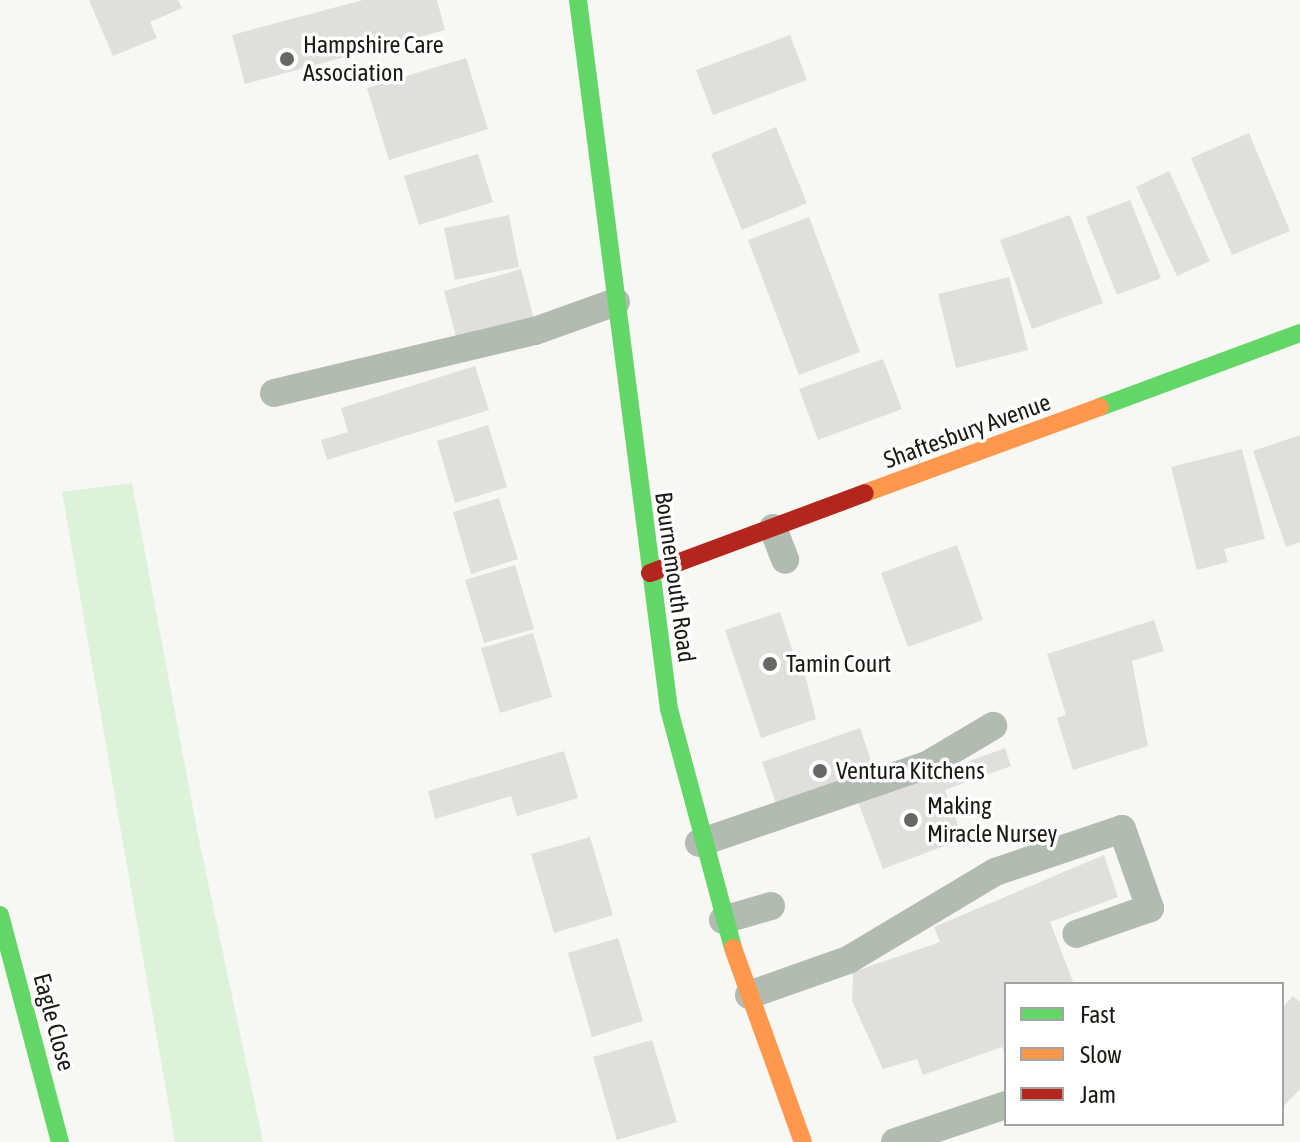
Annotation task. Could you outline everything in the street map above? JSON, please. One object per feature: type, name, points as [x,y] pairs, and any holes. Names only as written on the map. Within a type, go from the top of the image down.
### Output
[{"type":"main road","name":"Bournemouth Road","points":[[578,0],[669,709],[699,843],[749,995],[803,1142]]},
{"type":"main road","name":"Shaftesbury Avenue","points":[[650,573],[1300,333]]},
{"type":"main road","name":"Eagle Close","points":[[0,915],[60,1142]]},
{"type":"lane","points":[[274,393],[535,331],[616,302]]},
{"type":"lane","points":[[773,528],[785,560]]},
{"type":"lane","points":[[699,843],[927,765],[993,726]]},
{"type":"lane","points":[[749,995],[848,960],[995,872],[1122,829],[1150,908],[1076,934]]},
{"type":"lane","points":[[723,920],[771,906]]},
{"type":"lane","points":[[895,1142],[945,1134],[1004,1106]]},
{"type":"green space","points":[[132,483],[198,835],[263,1142],[175,1142],[62,492]]},
{"type":"building","points":[[89,0],[178,0],[182,8],[150,22],[157,38],[113,56]]},
{"type":"building","name":"Hampshire Care Association","points":[[363,0],[437,0],[445,30],[245,84],[232,35]]},
{"type":"building","points":[[790,35],[807,80],[713,115],[696,70]]},
{"type":"building","points":[[466,58],[488,129],[389,160],[367,88]]},
{"type":"building","points":[[776,127],[807,203],[742,230],[711,154]]},
{"type":"building","points":[[1249,133],[1290,231],[1232,255],[1191,158]]},
{"type":"building","points":[[478,154],[493,202],[419,225],[404,176]]},
{"type":"building","points":[[1169,171],[1210,261],[1177,276],[1136,187]]},
{"type":"building","points":[[1130,200],[1161,278],[1117,295],[1086,217]]},
{"type":"building","points":[[509,215],[519,267],[455,280],[444,228]]},
{"type":"building","points":[[1070,215],[1103,303],[1032,329],[1000,240]]},
{"type":"building","points":[[809,217],[860,352],[799,375],[748,240]]},
{"type":"building","points":[[521,269],[535,323],[458,344],[444,291]]},
{"type":"building","points":[[1009,277],[1028,350],[956,368],[938,294]]},
{"type":"building","points":[[883,359],[902,409],[818,440],[799,389]]},
{"type":"building","points":[[475,366],[489,410],[327,460],[321,440],[348,432],[341,408]]},
{"type":"building","points":[[488,425],[507,487],[455,503],[437,441]]},
{"type":"building","points":[[1300,435],[1300,542],[1286,547],[1253,451]]},
{"type":"building","points":[[1242,449],[1265,539],[1224,549],[1228,562],[1197,570],[1171,467]]},
{"type":"building","points":[[499,498],[518,559],[471,574],[453,512]]},
{"type":"building","points":[[957,545],[983,620],[908,647],[881,573]]},
{"type":"building","points":[[515,565],[534,629],[484,643],[465,580]]},
{"type":"building","name":"Tamin Court","points":[[780,612],[793,652],[799,651],[816,719],[761,738],[725,630]]},
{"type":"building","points":[[1154,620],[1164,651],[1132,661],[1148,746],[1073,770],[1057,718],[1066,715],[1047,654]]},
{"type":"building","points":[[533,633],[552,697],[500,713],[481,648]]},
{"type":"building","name":"Ventura Kitchens","points":[[860,728],[878,781],[780,815],[762,762]]},
{"type":"building","name":"Making Miracle Nursey","points":[[1005,748],[1011,766],[945,790],[963,839],[883,869],[858,802]]},
{"type":"building","points":[[564,751],[578,798],[517,816],[511,796],[435,819],[428,791]]},
{"type":"building","points":[[590,837],[613,915],[554,933],[531,854]]},
{"type":"building","points":[[1104,855],[1118,897],[1050,922],[1073,982],[1004,982],[1004,1052],[1002,1047],[923,1075],[917,1059],[883,1069],[852,1001],[853,972],[940,942],[934,927]]},
{"type":"building","points":[[618,938],[643,1021],[592,1037],[568,953]]},
{"type":"building","points":[[1293,996],[1300,1002],[1300,1089],[1284,1106],[1284,1006]]},
{"type":"building","points":[[652,1040],[677,1122],[617,1140],[593,1057]]},
{"type":"traffic: fast","points":[[578,0],[669,709],[733,948]]},
{"type":"traffic: fast","points":[[1100,407],[1300,333]]},
{"type":"traffic: fast","points":[[0,915],[60,1142]]},
{"type":"traffic: slow","points":[[865,493],[1100,407]]},
{"type":"traffic: slow","points":[[733,948],[803,1142]]},
{"type":"traffic: jam","points":[[650,573],[865,493]]},
{"type":"place","name":"Hampshire Care Association","points":[[287,59]]},
{"type":"place","name":"Tamin Court","points":[[770,664]]},
{"type":"place","name":"Ventura Kitchens","points":[[820,771]]},
{"type":"place","name":"Making Miracle Nursey","points":[[911,820]]}]
